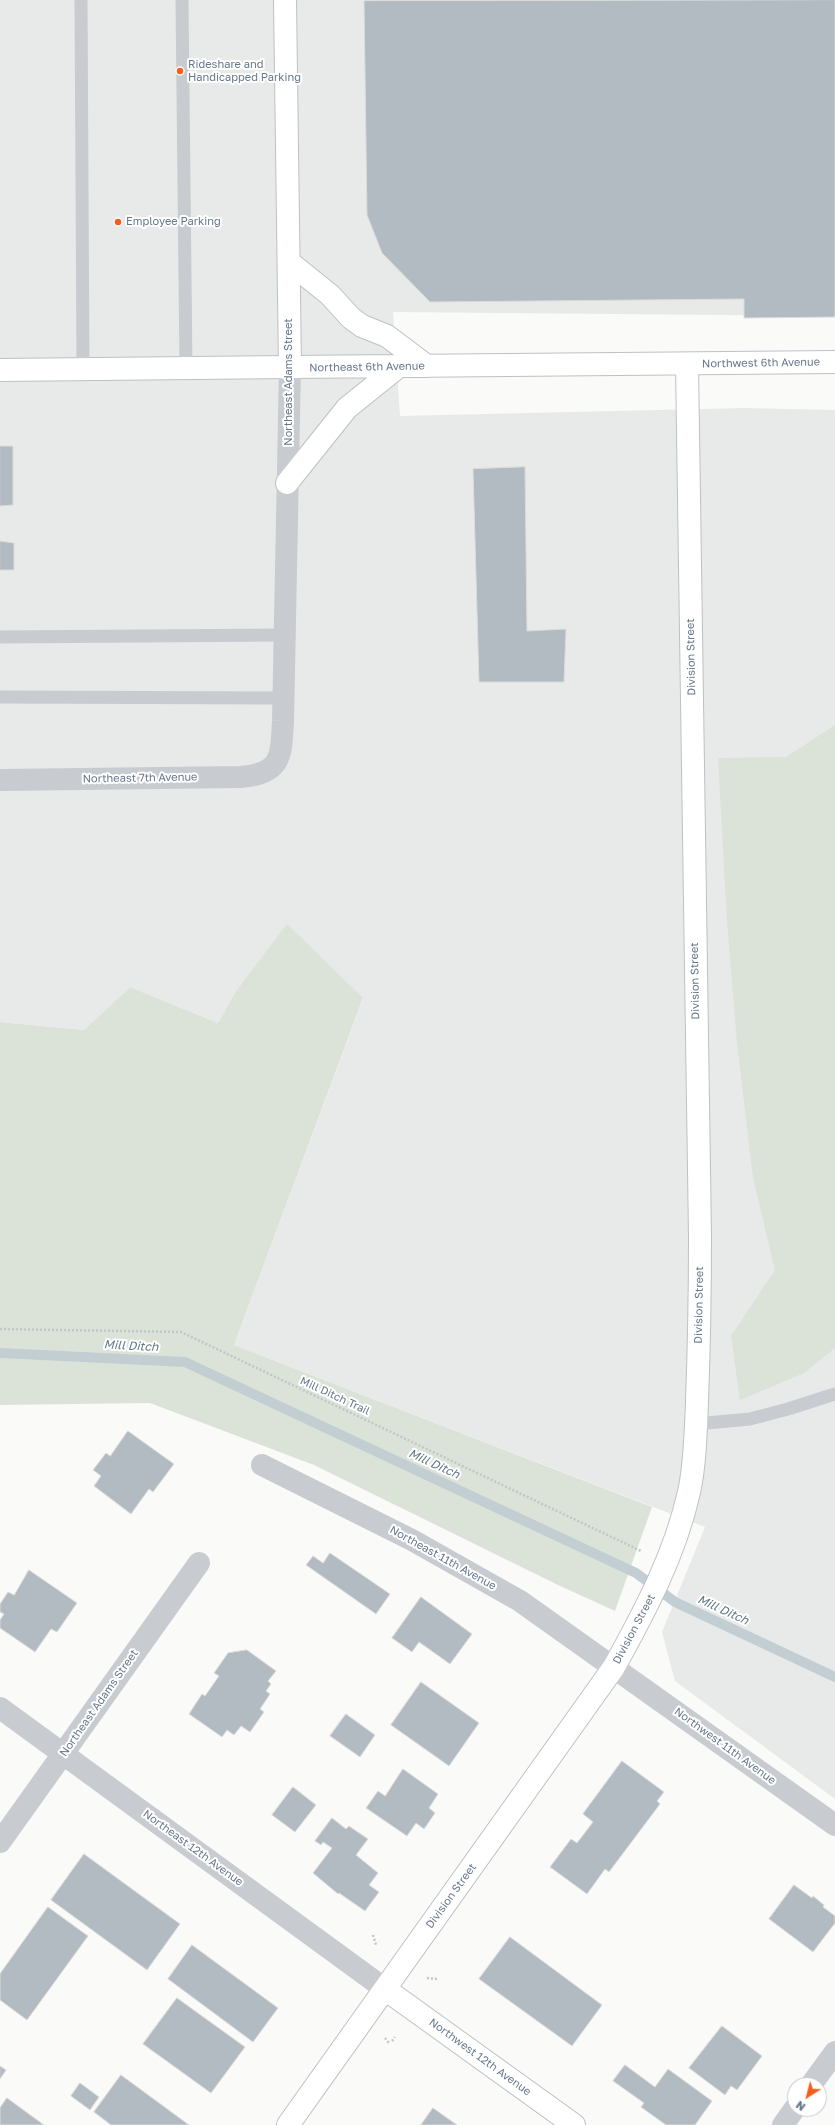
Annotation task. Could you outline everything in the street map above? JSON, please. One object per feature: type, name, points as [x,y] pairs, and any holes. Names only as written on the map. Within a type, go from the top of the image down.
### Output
[{"type":"street","name":"Northeast Adams Street","points":[[275,763],[281,752],[285,635],[290,367],[285,0]]},
{"type":"street","points":[[289,262],[330,295],[351,318],[362,326],[387,336],[427,366]]},
{"type":"street","name":"Northwest 6th Avenue","points":[[687,364],[835,362]]},
{"type":"street","name":"Northeast 6th Avenue","points":[[0,370],[687,364]]},
{"type":"street","name":"Division Street","points":[[288,2125],[614,1667],[640,1621],[666,1568],[689,1491],[696,1424],[700,1331],[700,1237],[687,364]]},
{"type":"street","points":[[287,482],[347,408],[398,367]]},
{"type":"street","name":"Northeast 7th Avenue","points":[[0,780],[259,776],[275,763]]},
{"type":"street","name":"Northeast 11th Avenue","points":[[262,1465],[412,1540],[520,1601],[614,1667]]},
{"type":"street","name":"Northeast Adams Street","points":[[0,1842],[199,1563]]},
{"type":"street","name":"Northwest 11th Avenue","points":[[614,1667],[835,1825]]},
{"type":"street","name":"Northeast 12th Avenue","points":[[0,1708],[64,1753],[385,1989]]},
{"type":"street","name":"Northwest 12th Avenue","points":[[385,1989],[574,2125]]},
{"type":"street","points":[[817,2077],[835,2052]]},
{"type":"lane","points":[[80,0],[83,369]]},
{"type":"lane","points":[[182,0],[186,369]]},
{"type":"lane","points":[[0,637],[285,635]]},
{"type":"lane","points":[[0,698],[283,698]]},
{"type":"lane","points":[[696,1424],[750,1419],[835,1394]]},
{"type":"path","name":"Mill Ditch Trail","points":[[0,1329],[181,1332],[645,1552]]},
{"type":"path","points":[[373,1935],[376,1945]]},
{"type":"path","points":[[425,1978],[437,1979]]},
{"type":"path","points":[[392,2041],[395,2037]]},
{"type":"shaded area","points":[[0,0],[835,0],[835,316],[393,312],[400,416],[744,408],[835,410],[835,1799],[675,1681],[662,1632],[705,1527],[234,1345],[363,999],[287,925],[236,991],[218,1023],[130,987],[84,1030],[0,1022]]},
{"type":"shaded area","points":[[835,725],[835,1348],[804,1373],[740,1400],[731,1336],[775,1270],[753,1178],[737,1043],[727,921],[718,758],[786,757]]},
{"type":"shaded area","points":[[287,924],[363,998],[234,1345],[652,1507],[615,1611],[558,1585],[314,1465],[150,1403],[0,1405],[0,1022],[84,1030],[130,987],[218,1023],[236,991]]},
{"type":"building","points":[[835,0],[835,317],[744,318],[744,299],[430,302],[382,253],[367,215],[364,1]]},
{"type":"building","points":[[0,446],[13,446],[13,505],[0,506]]},
{"type":"building","points":[[525,467],[527,631],[566,629],[564,682],[479,682],[473,469]]},
{"type":"building","points":[[0,541],[14,543],[14,570],[0,570]]},
{"type":"building","points":[[128,1431],[174,1464],[153,1492],[149,1489],[131,1514],[94,1486],[101,1476],[93,1470],[106,1453],[110,1456]]},
{"type":"building","points":[[330,1553],[390,1594],[376,1614],[306,1565],[313,1556],[323,1563]]},
{"type":"building","points":[[29,1570],[77,1603],[57,1632],[51,1629],[35,1652],[0,1628],[0,1620],[4,1614],[0,1612],[0,1604],[8,1592],[14,1595]]},
{"type":"building","points":[[421,1597],[472,1634],[450,1664],[419,1642],[412,1652],[392,1638]]},
{"type":"building","points":[[247,1650],[276,1671],[268,1681],[271,1684],[266,1691],[270,1694],[260,1709],[264,1712],[250,1732],[241,1726],[234,1735],[227,1730],[222,1737],[189,1714],[202,1694],[205,1696],[219,1676],[214,1673],[228,1653]]},
{"type":"building","points":[[421,1682],[479,1723],[449,1766],[391,1725]]},
{"type":"building","points":[[346,1714],[375,1735],[360,1757],[330,1736]]},
{"type":"building","points":[[622,1761],[664,1792],[657,1801],[660,1804],[609,1872],[605,1869],[587,1894],[550,1867],[571,1839],[577,1843],[593,1822],[583,1814]]},
{"type":"building","points":[[403,1769],[438,1794],[429,1808],[435,1813],[424,1829],[416,1823],[407,1836],[366,1808],[378,1791],[385,1796]]},
{"type":"building","points":[[293,1787],[316,1805],[295,1832],[272,1815]]},
{"type":"building","points":[[332,1818],[346,1829],[349,1826],[368,1839],[356,1855],[378,1873],[369,1885],[379,1892],[365,1911],[339,1893],[338,1894],[313,1873],[332,1848],[323,1842],[321,1845],[315,1841]]},
{"type":"building","points":[[84,1854],[180,1924],[147,1970],[51,1900]]},
{"type":"building","points":[[794,1885],[812,1898],[813,1896],[824,1905],[823,1907],[835,1916],[835,1923],[813,1952],[769,1919]]},
{"type":"building","points":[[48,1907],[88,1936],[27,2020],[0,2000],[0,1974]]},
{"type":"building","points":[[510,1937],[602,2005],[572,2046],[479,1979]]},
{"type":"building","points":[[192,1945],[278,2008],[253,2042],[168,1979]]},
{"type":"building","points":[[177,1998],[245,2047],[211,2093],[143,2044]]},
{"type":"building","points":[[722,2026],[762,2056],[737,2090],[731,2086],[725,2095],[689,2068]]},
{"type":"building","points":[[625,2065],[655,2087],[668,2069],[712,2101],[695,2125],[666,2125],[641,2107],[644,2103],[613,2081]]},
{"type":"building","points":[[0,2066],[6,2070],[0,2079]]},
{"type":"building","points":[[121,2075],[189,2125],[111,2125],[94,2112]]},
{"type":"building","points":[[80,2083],[99,2097],[90,2110],[71,2096]]},
{"type":"building","points":[[7,2098],[44,2125],[0,2125],[0,2108]]},
{"type":"building","points":[[433,2108],[457,2125],[421,2125]]},
{"type":"waterway","name":"Mill Ditch","points":[[0,1353],[185,1362],[636,1573],[675,1602],[835,1677]]},
{"type":"place","name":"Rideshare and Handicapped Parking","points":[[180,71]]},
{"type":"place","name":"Employee Parking","points":[[118,222]]}]
